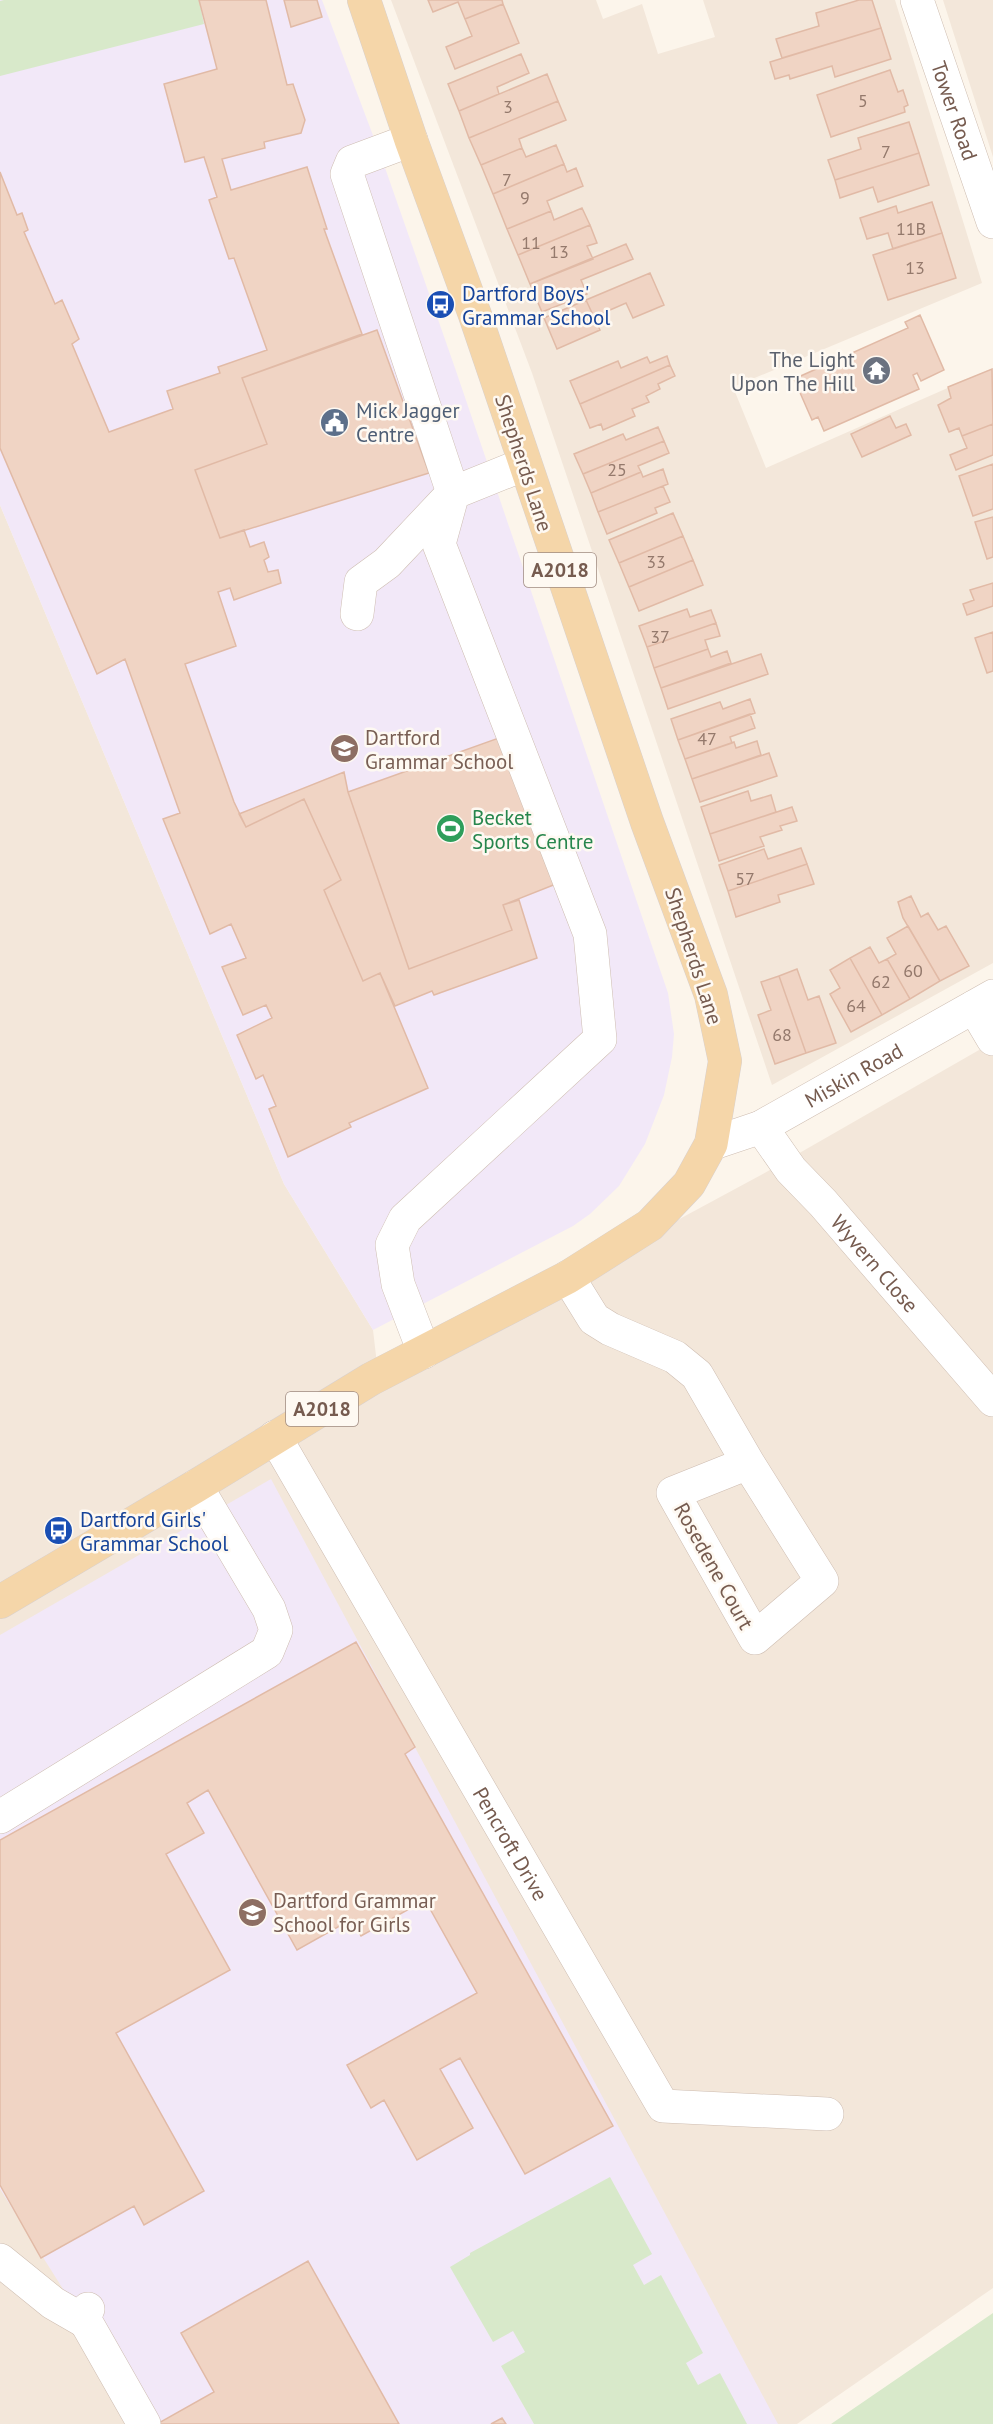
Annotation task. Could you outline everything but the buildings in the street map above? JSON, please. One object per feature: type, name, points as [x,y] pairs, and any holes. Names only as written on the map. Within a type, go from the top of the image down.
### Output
[{"type":"main road","name":"Shepherds Lane","points":[[0,1602],[371,1379],[568,1277],[650,1225],[689,1184],[711,1144],[725,1061],[711,995],[647,822],[364,0]]},
{"type":"street","name":"Tower Road","points":[[917,0],[993,222]]},
{"type":"street","points":[[411,140],[352,162],[347,174],[453,493],[439,544],[590,934],[600,1039],[405,1219],[392,1245],[398,1284],[424,1352]]},
{"type":"street","points":[[357,614],[361,582],[387,563],[453,493],[525,464]]},
{"type":"street","points":[[983,1001],[993,1039]]},
{"type":"street","name":"Miskin Road","points":[[711,1144],[761,1127],[983,1001]]},
{"type":"street","name":"Wyvern Close","points":[[761,1127],[791,1170],[993,1400]]},
{"type":"street","name":"Rosedene Court","points":[[568,1277],[582,1302],[598,1322],[675,1358],[697,1375],[748,1463],[822,1581],[755,1638],[673,1493],[748,1463]]},
{"type":"street","name":"Pencroft Drive","points":[[276,1437],[663,2106],[827,2114]]},
{"type":"street","points":[[0,1817],[267,1652],[276,1630],[269,1609],[196,1486]]},
{"type":"street","points":[[0,2260],[53,2303],[87,2316],[144,2424]]},
{"type":"shaded area","name":"Dartford Grammar School","points":[[0,0],[322,0],[383,162],[455,368],[668,993],[674,1034],[664,1095],[645,1144],[619,1186],[590,1214],[573,1226],[373,1330],[284,1184],[0,505]]},
{"type":"shaded area","points":[[391,0],[596,0],[603,19],[642,4],[658,54],[715,37],[703,0],[895,0],[982,283],[733,387],[766,468],[993,368],[993,963],[772,1085],[532,373]]},
{"type":"shaded area","points":[[943,0],[993,0],[993,157]]},
{"type":"shaded area","points":[[0,505],[284,1184],[373,1330],[379,1381],[761,1175],[993,1042],[993,2288],[797,2424],[0,2424]]},
{"type":"shaded area","name":"Dartford Grammar School for Girls","points":[[271,1479],[778,2424],[148,2424],[0,2189],[0,1635]]},
{"type":"green space","points":[[199,0],[204,24],[0,76],[0,1]]},
{"type":"green space","points":[[610,2177],[652,2254],[633,2265],[644,2285],[661,2275],[703,2353],[686,2363],[698,2385],[720,2373],[747,2424],[534,2424],[501,2366],[525,2352],[513,2331],[493,2342],[450,2267],[470,2253]]},
{"type":"green space","points":[[993,2313],[993,2424],[831,2424]]},
{"type":"place","name":"Dartford Boys' Grammar School","points":[[441,305]]},
{"type":"place","name":"The Light Upon The Hill","points":[[876,371]]},
{"type":"place","name":"Mick Jagger Centre","points":[[335,422]]},
{"type":"place","name":"Dartford Grammar School","points":[[344,749]]},
{"type":"place","name":"Becket Sports Centre","points":[[451,829]]},
{"type":"place","name":"Dartford Girls' Grammar School","points":[[59,1531]]},
{"type":"place","name":"Dartford Grammar School for Girls","points":[[252,1912]]}]
